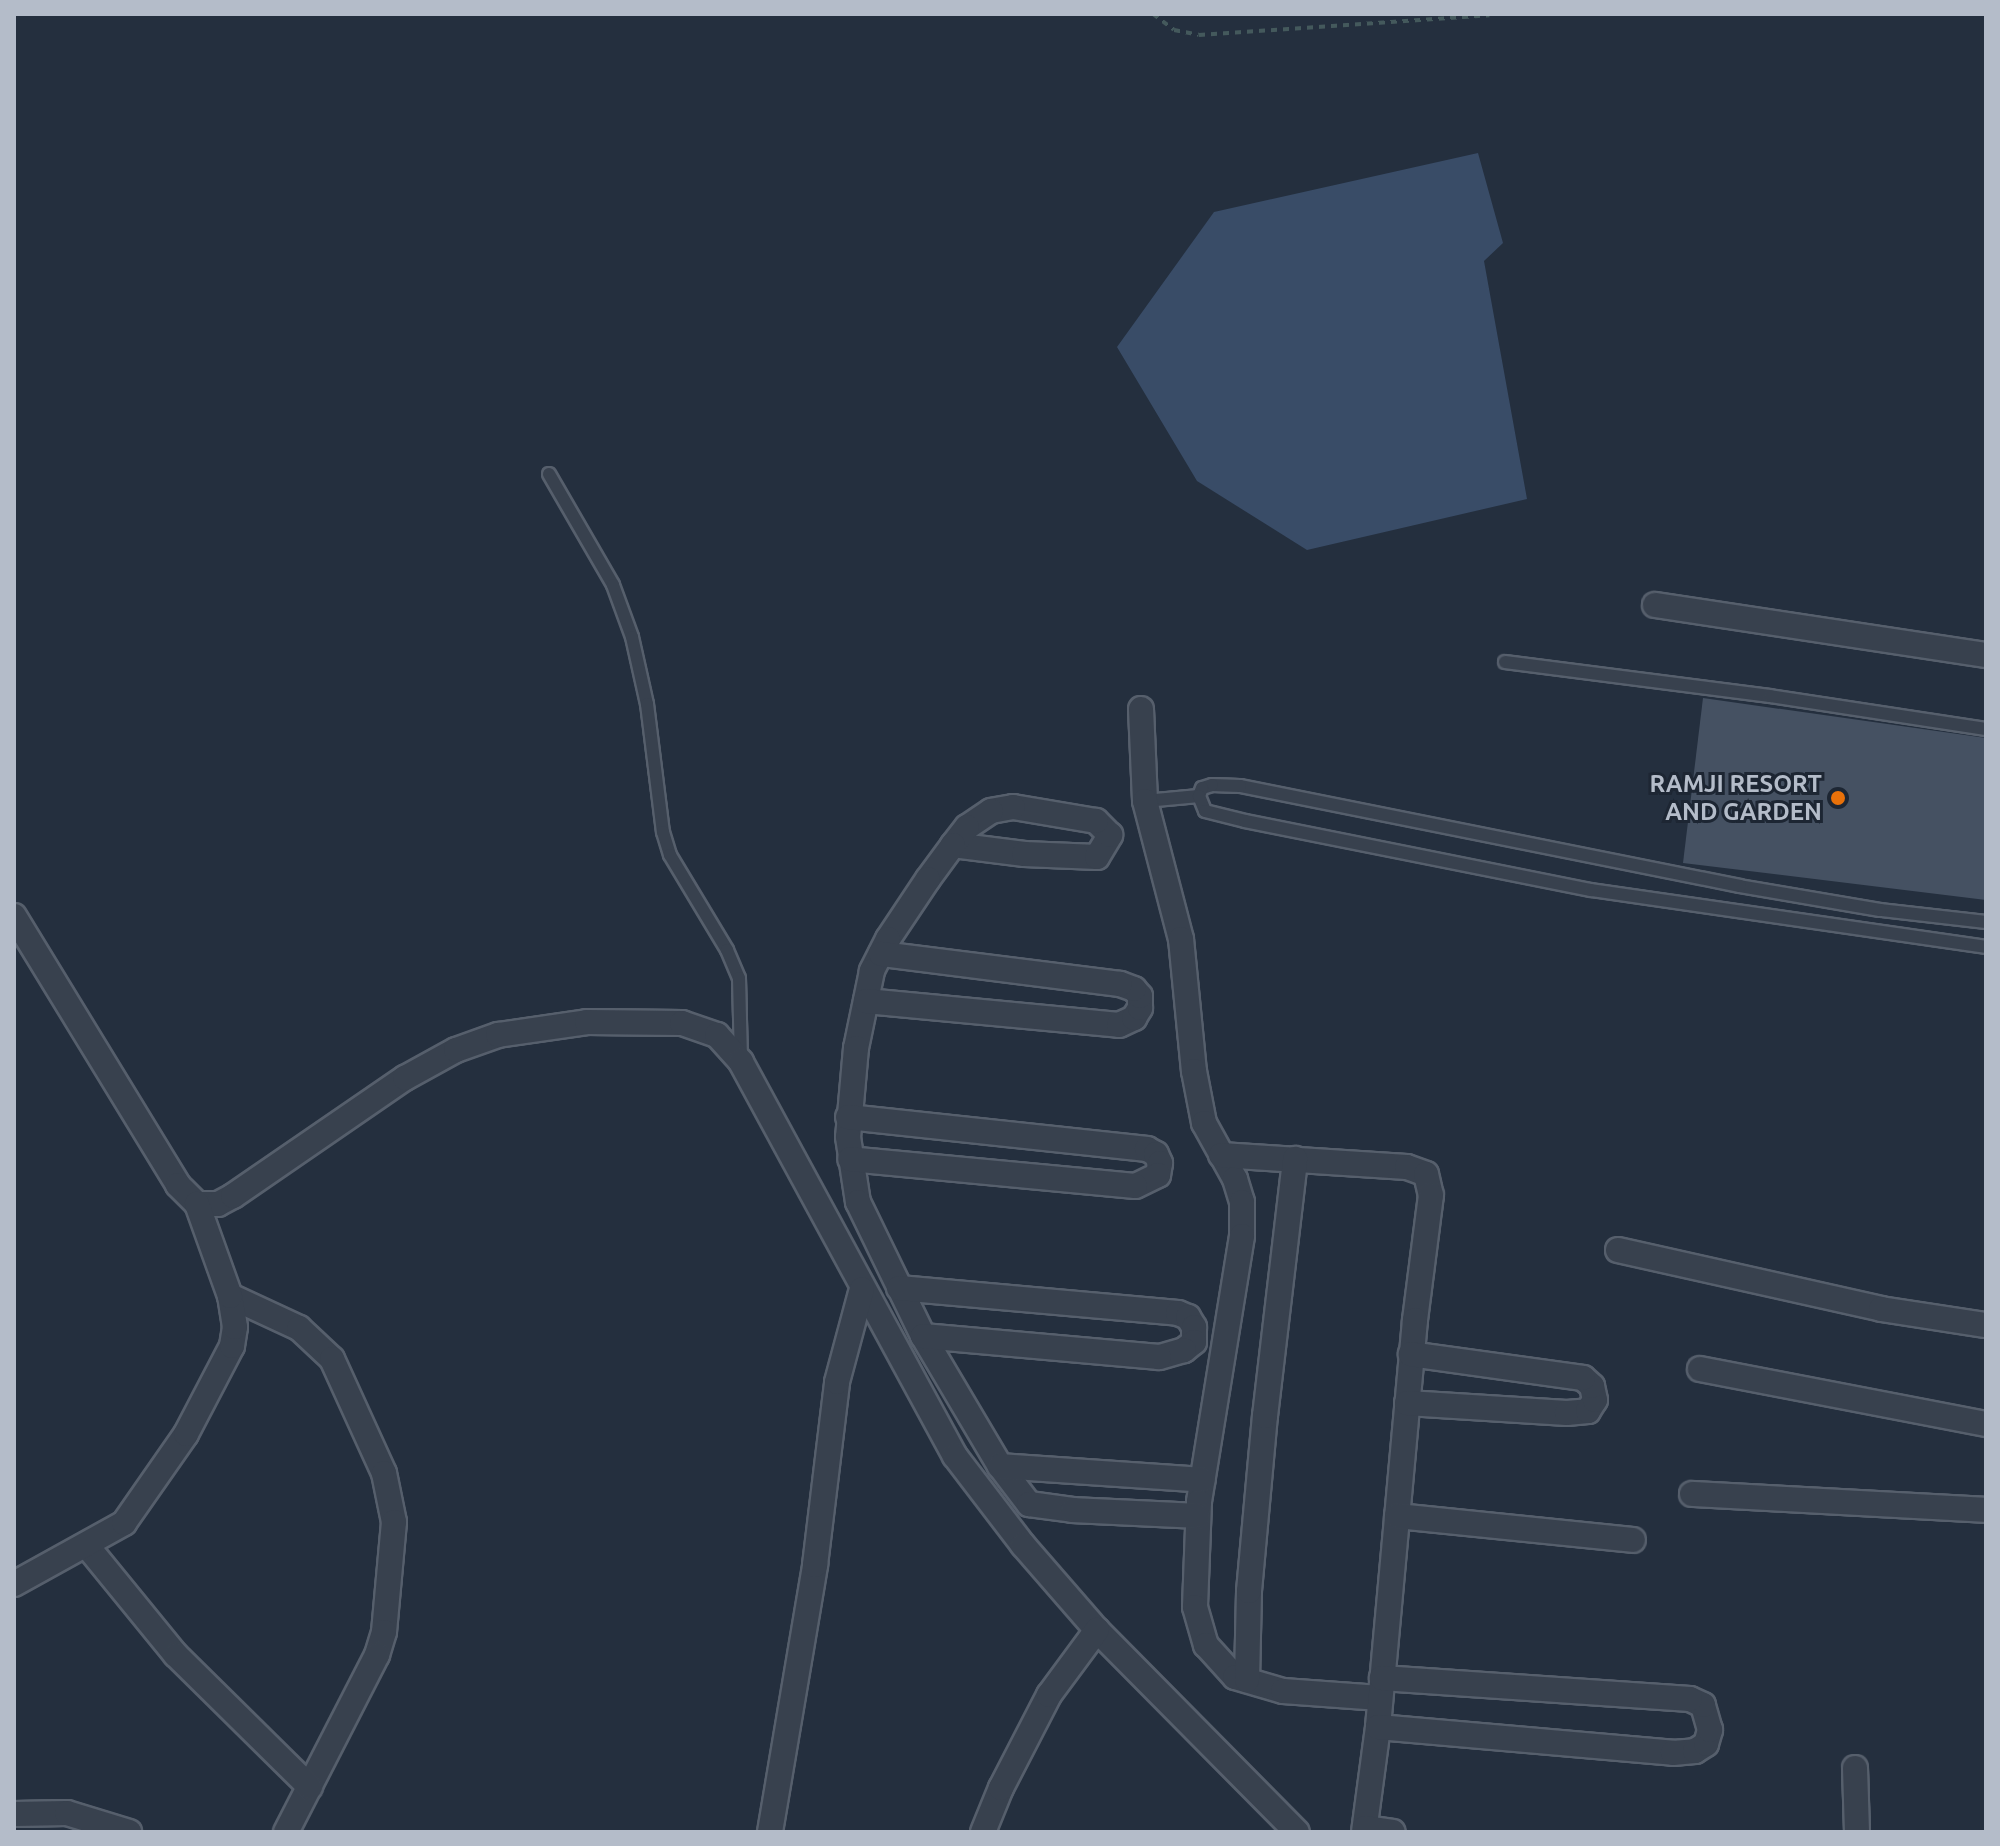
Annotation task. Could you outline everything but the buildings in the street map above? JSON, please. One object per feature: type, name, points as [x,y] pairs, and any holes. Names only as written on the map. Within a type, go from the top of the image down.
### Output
[{"type":"street","points":[[1655,605],[1986,655]]},
{"type":"street","points":[[1141,709],[1145,801],[1181,939],[1194,1071],[1204,1123],[1235,1179],[1242,1202],[1242,1236],[1198,1516],[1195,1607],[1206,1645],[1235,1677],[1283,1691],[1381,1688],[1690,1699],[1703,1705],[1710,1730],[1706,1744],[1695,1751],[1673,1753],[1378,1727]]},
{"type":"street","points":[[953,845],[1024,854],[1097,857],[1110,835],[1096,821],[1013,807],[991,811],[967,827],[953,845],[903,915],[881,954],[866,1001],[856,1048],[848,1117],[850,1159],[858,1202],[923,1336],[1000,1466],[1029,1504],[1073,1510],[1198,1516]]},
{"type":"street","points":[[14,916],[178,1185],[197,1204],[230,1296],[235,1327],[232,1346],[186,1434],[124,1523],[14,1584]]},
{"type":"street","points":[[866,1001],[1119,1025],[1134,1018],[1140,1008],[1140,996],[1134,989],[1120,984],[881,954]]},
{"type":"street","points":[[197,1204],[218,1204],[233,1196],[405,1078],[456,1050],[498,1035],[587,1022],[682,1023],[717,1035],[741,1062],[955,1456],[1023,1545],[1097,1630],[1297,1832]]},
{"type":"street","points":[[848,1117],[1147,1149],[1156,1154],[1160,1163],[1158,1175],[1135,1186],[850,1159]]},
{"type":"street","points":[[1221,1155],[1407,1167],[1426,1174],[1431,1195],[1411,1354],[1378,1727],[1364,1830],[1393,1832]]},
{"type":"street","points":[[1247,1680],[1249,1591],[1265,1416],[1295,1159]]},
{"type":"street","points":[[1618,1250],[1867,1306],[1986,1325]]},
{"type":"street","points":[[899,1288],[1178,1313],[1188,1317],[1194,1327],[1194,1342],[1184,1350],[1159,1357],[923,1336]]},
{"type":"street","points":[[770,1832],[815,1565],[837,1382],[862,1289]]},
{"type":"street","points":[[230,1296],[299,1328],[332,1359],[348,1389],[392,1498],[392,1555],[377,1655],[286,1832]]},
{"type":"street","points":[[1407,1403],[1567,1413],[1588,1411],[1595,1400],[1592,1386],[1583,1378],[1411,1354]]},
{"type":"street","points":[[1700,1369],[1986,1424]]},
{"type":"street","points":[[1000,1466],[1203,1480]]},
{"type":"street","points":[[1692,1494],[1986,1510]]},
{"type":"street","points":[[1397,1516],[1633,1540]]},
{"type":"street","points":[[87,1546],[176,1655],[310,1787]]},
{"type":"street","points":[[983,1832],[1001,1788],[1049,1695],[1097,1630]]},
{"type":"street","points":[[1855,1768],[1857,1832]]},
{"type":"street","points":[[14,1814],[67,1813],[129,1832]]},
{"type":"lane","points":[[549,474],[613,585],[632,637],[647,704],[663,832],[670,855],[727,950],[739,978],[741,1062]]},
{"type":"lane","points":[[1505,662],[1770,696],[1986,729]]},
{"type":"lane","points":[[1986,922],[1880,910],[1740,886],[1240,786],[1212,785],[1202,788],[1199,796],[1205,811],[1245,821],[1591,890],[1986,947]]},
{"type":"lane","points":[[1145,801],[1199,796]]},
{"type":"path","points":[[1153,14],[1174,30],[1199,35],[1489,15]]},
{"type":"water","points":[[1478,153],[1503,243],[1484,261],[1527,499],[1307,550],[1197,481],[1117,347],[1214,212]]},
{"type":"place","name":"RAMJI RESORT AND GARDEN","points":[[1838,798]]}]
